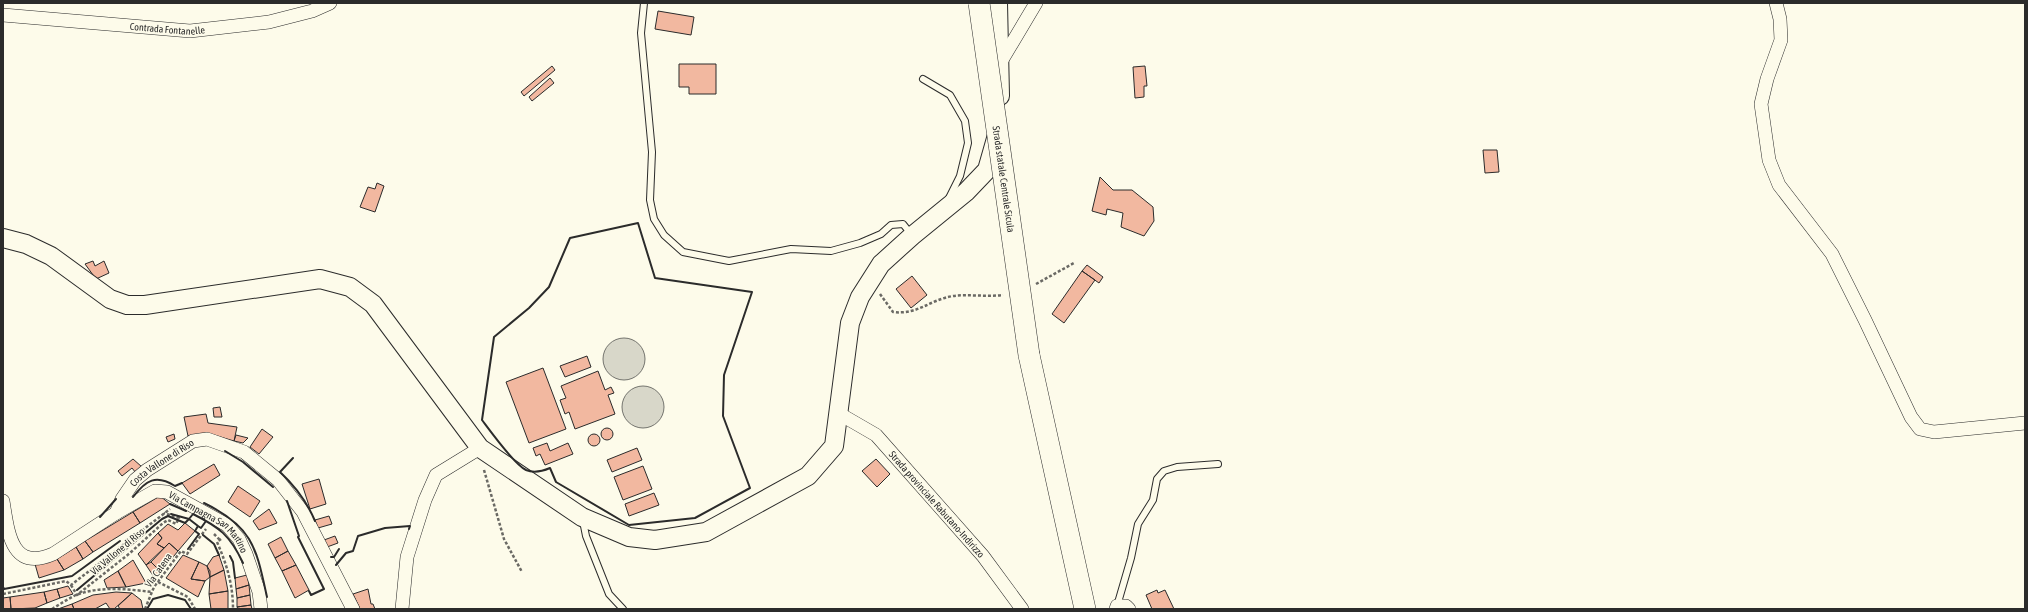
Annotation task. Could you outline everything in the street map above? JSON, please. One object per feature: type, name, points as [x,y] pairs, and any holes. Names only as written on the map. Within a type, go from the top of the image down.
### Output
[{"type":"main road","name":"Strada statale Centrale Sicula","points":[[979,3],[1029,355],[1085,609]]},
{"type":"main road","points":[[3,238],[26,244],[51,256],[110,299],[127,305],[145,305],[320,279],[350,286],[373,304],[484,452],[582,517],[629,538],[655,540],[706,532],[808,476],[834,446],[850,323],[860,298],[881,264],[912,236],[966,192],[987,170],[996,144],[1000,118],[998,3]]},
{"type":"street","name":"Contrada Fontanelle","points":[[3,15],[190,31],[269,22],[312,10],[330,3]]},
{"type":"street","points":[[999,65],[1036,3]]},
{"type":"street","points":[[1776,3],[1780,19],[1781,40],[1767,79],[1761,104],[1769,160],[1778,185],[1832,254],[1911,417],[1920,429],[1934,432],[2025,422]]},
{"type":"street","name":"Strada provinciale Rabutano-Indirizzo","points":[[838,413],[876,436],[983,556],[1022,609]]},
{"type":"street","name":"Costa Vallone di Riso","points":[[116,513],[122,499],[135,480],[146,470],[193,441],[207,439],[244,452],[278,480],[303,512],[353,609]]},
{"type":"street","points":[[402,609],[408,557],[425,500],[436,475],[484,452]]},
{"type":"street","name":"Via Campagna San Martino","points":[[116,513],[155,491],[167,492],[227,525],[239,539],[246,554],[258,592],[261,609]]},
{"type":"street","points":[[3,501],[7,526],[14,548],[20,555],[32,560],[42,559],[53,554],[116,513]]},
{"type":"lane","points":[[644,3],[641,33],[652,152],[650,200],[654,219],[664,235],[683,252],[729,261],[791,249],[831,251],[860,243],[881,234],[891,226],[903,224],[912,236]]},
{"type":"lane","points":[[924,79],[950,95],[965,121],[968,143],[960,176],[944,211]]},
{"type":"lane","points":[[1121,608],[1138,524],[1153,500],[1157,479],[1164,471],[1177,467],[1218,464]]},
{"type":"lane","points":[[582,517],[586,536],[609,594],[623,609]]},
{"type":"path","points":[[1034,285],[1074,263]]},
{"type":"path","points":[[870,281],[893,312],[913,312],[937,299],[949,297],[985,297],[1006,295]]},
{"type":"path","points":[[484,452],[483,470],[504,539],[522,572]]},
{"type":"path","name":"Via Vallone di Riso","points":[[71,585],[163,513],[179,518],[176,524],[168,520],[77,595]]},
{"type":"path","name":"Via Catena","points":[[145,609],[158,582],[181,551],[187,554],[206,529],[209,530]]},
{"type":"path","points":[[218,542],[228,568],[233,591],[233,609]]},
{"type":"path","points":[[3,594],[66,582],[71,585],[77,595]]},
{"type":"path","points":[[158,582],[188,597],[195,609]]},
{"type":"path","points":[[52,609],[77,595],[102,590],[128,589],[152,592]]},
{"type":"shaded area","points":[[620,338],[628,338],[636,341],[642,347],[645,359],[642,371],[636,377],[628,380],[620,380],[612,377],[606,371],[603,363],[603,355],[606,347],[612,341]]},
{"type":"shaded area","points":[[639,386],[647,386],[655,389],[661,395],[664,407],[661,419],[655,425],[647,428],[639,428],[631,425],[625,419],[622,411],[622,403],[625,395],[631,389]]},
{"type":"building","points":[[658,11],[694,17],[691,35],[655,29]]},
{"type":"building","points":[[679,64],[716,64],[716,94],[689,94],[689,87],[679,87]]},
{"type":"building","points":[[552,66],[555,70],[524,96],[521,92]]},
{"type":"building","points":[[1145,66],[1147,86],[1144,86],[1144,97],[1135,98],[1133,67]]},
{"type":"building","points":[[550,78],[554,83],[532,101],[529,97]]},
{"type":"building","points":[[1483,150],[1497,150],[1499,172],[1485,173]]},
{"type":"building","points":[[1100,177],[1113,190],[1132,190],[1153,207],[1154,221],[1144,236],[1121,227],[1123,213],[1107,209],[1106,215],[1092,211]]},
{"type":"building","points":[[377,183],[384,186],[375,212],[360,207],[368,187],[375,189]]},
{"type":"building","points":[[93,261],[95,266],[104,261],[109,273],[96,279],[85,264]]},
{"type":"building","points":[[1087,265],[1103,277],[1099,283],[1082,271]]},
{"type":"building","points":[[1082,271],[1095,280],[1064,323],[1052,314]]},
{"type":"building","points":[[912,276],[927,295],[911,308],[896,289]]},
{"type":"building","points":[[587,356],[591,367],[565,377],[560,366]]},
{"type":"building","points":[[543,368],[566,429],[529,443],[506,382]]},
{"type":"building","points":[[598,371],[605,390],[611,387],[614,393],[608,395],[615,414],[575,429],[569,412],[565,414],[560,400],[566,398],[561,386]]},
{"type":"building","points":[[220,407],[222,417],[214,417],[213,408]]},
{"type":"building","points":[[206,414],[208,423],[237,427],[234,441],[207,433],[188,436],[184,417]]},
{"type":"building","points":[[605,428],[609,428],[613,434],[609,440],[605,440],[601,436],[601,432]]},
{"type":"building","points":[[262,429],[273,437],[259,454],[250,447]]},
{"type":"building","points":[[174,434],[175,439],[168,442],[166,437]]},
{"type":"building","points":[[592,434],[596,434],[600,440],[596,446],[592,446],[588,442],[588,438]]},
{"type":"building","points":[[236,435],[248,438],[243,443],[234,441]]},
{"type":"building","points":[[547,443],[550,451],[568,443],[573,454],[545,465],[540,454],[536,456],[533,448]]},
{"type":"building","points":[[637,448],[642,460],[612,472],[607,460]]},
{"type":"building","points":[[133,459],[142,467],[136,473],[132,468],[122,476],[118,471]]},
{"type":"building","points":[[876,459],[890,474],[877,487],[862,471]]},
{"type":"building","points":[[214,464],[220,475],[190,494],[182,483]]},
{"type":"building","points":[[643,466],[652,489],[623,500],[614,477]]},
{"type":"building","points":[[319,479],[326,504],[310,509],[302,484]]},
{"type":"building","points":[[238,486],[260,501],[250,517],[228,502]]},
{"type":"building","points":[[654,493],[659,505],[629,516],[625,504]]},
{"type":"building","points":[[160,496],[170,504],[140,523],[133,512]]},
{"type":"building","points":[[269,509],[277,523],[259,530],[253,521]]},
{"type":"building","points":[[133,512],[140,523],[93,552],[85,541]]},
{"type":"building","points":[[329,516],[332,524],[318,528],[315,520]]},
{"type":"building","points":[[185,523],[195,531],[178,551],[169,543],[164,548],[157,544],[162,538],[158,533],[168,524],[178,530]]},
{"type":"building","points":[[158,533],[162,538],[157,544],[164,548],[146,565],[138,554]]},
{"type":"building","points":[[335,536],[338,543],[327,547],[324,540]]},
{"type":"building","points":[[281,537],[288,551],[275,558],[268,544]]},
{"type":"building","points":[[85,541],[93,552],[83,559],[76,547]]},
{"type":"building","points":[[169,543],[178,551],[161,572],[151,562]]},
{"type":"building","points":[[76,547],[83,559],[64,570],[57,559]]},
{"type":"building","points":[[288,551],[296,565],[282,571],[275,558]]},
{"type":"building","points":[[183,555],[199,562],[191,579],[205,581],[198,597],[166,578]]},
{"type":"building","points":[[219,555],[224,570],[210,577],[207,566],[213,557]]},
{"type":"building","points":[[57,559],[64,570],[39,578],[35,564]]},
{"type":"building","points":[[133,560],[146,583],[126,587],[118,571]]},
{"type":"building","points":[[151,562],[161,572],[154,577],[146,565]]},
{"type":"building","points":[[199,562],[207,566],[210,571],[210,577],[205,581],[191,579]]},
{"type":"building","points":[[296,565],[309,590],[295,598],[282,571]]},
{"type":"building","points":[[224,570],[228,591],[209,594],[210,577]]},
{"type":"building","points":[[118,571],[126,587],[107,588],[104,580]]},
{"type":"building","points":[[247,575],[249,585],[236,589],[235,578]]},
{"type":"building","points":[[249,585],[250,595],[237,598],[236,589]]},
{"type":"building","points":[[68,586],[73,594],[60,598],[57,589]]},
{"type":"building","points":[[57,589],[60,598],[47,603],[44,592]]},
{"type":"building","points":[[368,589],[371,604],[373,604],[375,609],[360,609],[353,594]]},
{"type":"building","points":[[1157,590],[1158,593],[1165,590],[1174,609],[1152,609],[1146,595]]},
{"type":"building","points":[[228,591],[228,609],[211,609],[209,594]]},
{"type":"building","points":[[44,592],[47,603],[35,608],[11,609],[10,597]]},
{"type":"building","points":[[116,592],[132,593],[114,609],[110,609],[106,603],[95,609],[74,609],[72,604],[93,595]]},
{"type":"building","points":[[132,593],[141,600],[143,609],[120,609],[118,606]]},
{"type":"building","points":[[250,595],[251,605],[237,607],[237,598]]},
{"type":"building","points":[[10,597],[11,609],[3,609],[3,598]]},
{"type":"building","points":[[72,604],[74,609],[58,609]]},
{"type":"building","points":[[251,605],[252,609],[238,609],[237,607]]},
{"type":"wall","points":[[638,223],[655,278],[752,292],[724,375],[723,416],[750,488],[695,518],[629,525],[556,482],[550,468],[541,471],[532,471],[521,467],[482,420],[494,337],[529,308],[549,287],[570,238],[638,223]]},
{"type":"wall","points":[[225,451],[243,462],[273,487]]},
{"type":"wall","points":[[293,458],[280,472],[300,494],[315,521]]},
{"type":"wall","points":[[133,497],[142,486],[152,481],[162,480],[175,486],[182,483]]},
{"type":"wall","points":[[100,517],[116,499]]},
{"type":"wall","points":[[287,501],[299,536],[298,537],[324,589],[311,595],[309,591]]},
{"type":"wall","points":[[204,503],[233,521],[243,530],[250,540],[259,565],[267,597]]},
{"type":"wall","points":[[170,504],[186,511]]},
{"type":"wall","points":[[171,514],[189,519],[193,514],[210,523],[223,533],[233,545],[243,563]]},
{"type":"wall","points":[[77,590],[162,519],[168,516],[185,523],[189,519],[198,526]]},
{"type":"wall","points":[[188,549],[199,534],[195,531],[198,526],[201,528],[206,521]]},
{"type":"wall","points":[[336,565],[346,553],[353,551],[358,536],[385,528],[410,526],[409,529]]},
{"type":"wall","points":[[203,535],[214,544],[219,555]]},
{"type":"wall","points":[[3,587],[4,589],[72,576],[120,541]]},
{"type":"wall","points":[[331,557],[334,557],[339,549]]},
{"type":"wall","points":[[230,556],[233,562],[235,578]]},
{"type":"wall","points":[[147,609],[153,599],[168,595],[185,600],[191,609]]}]
